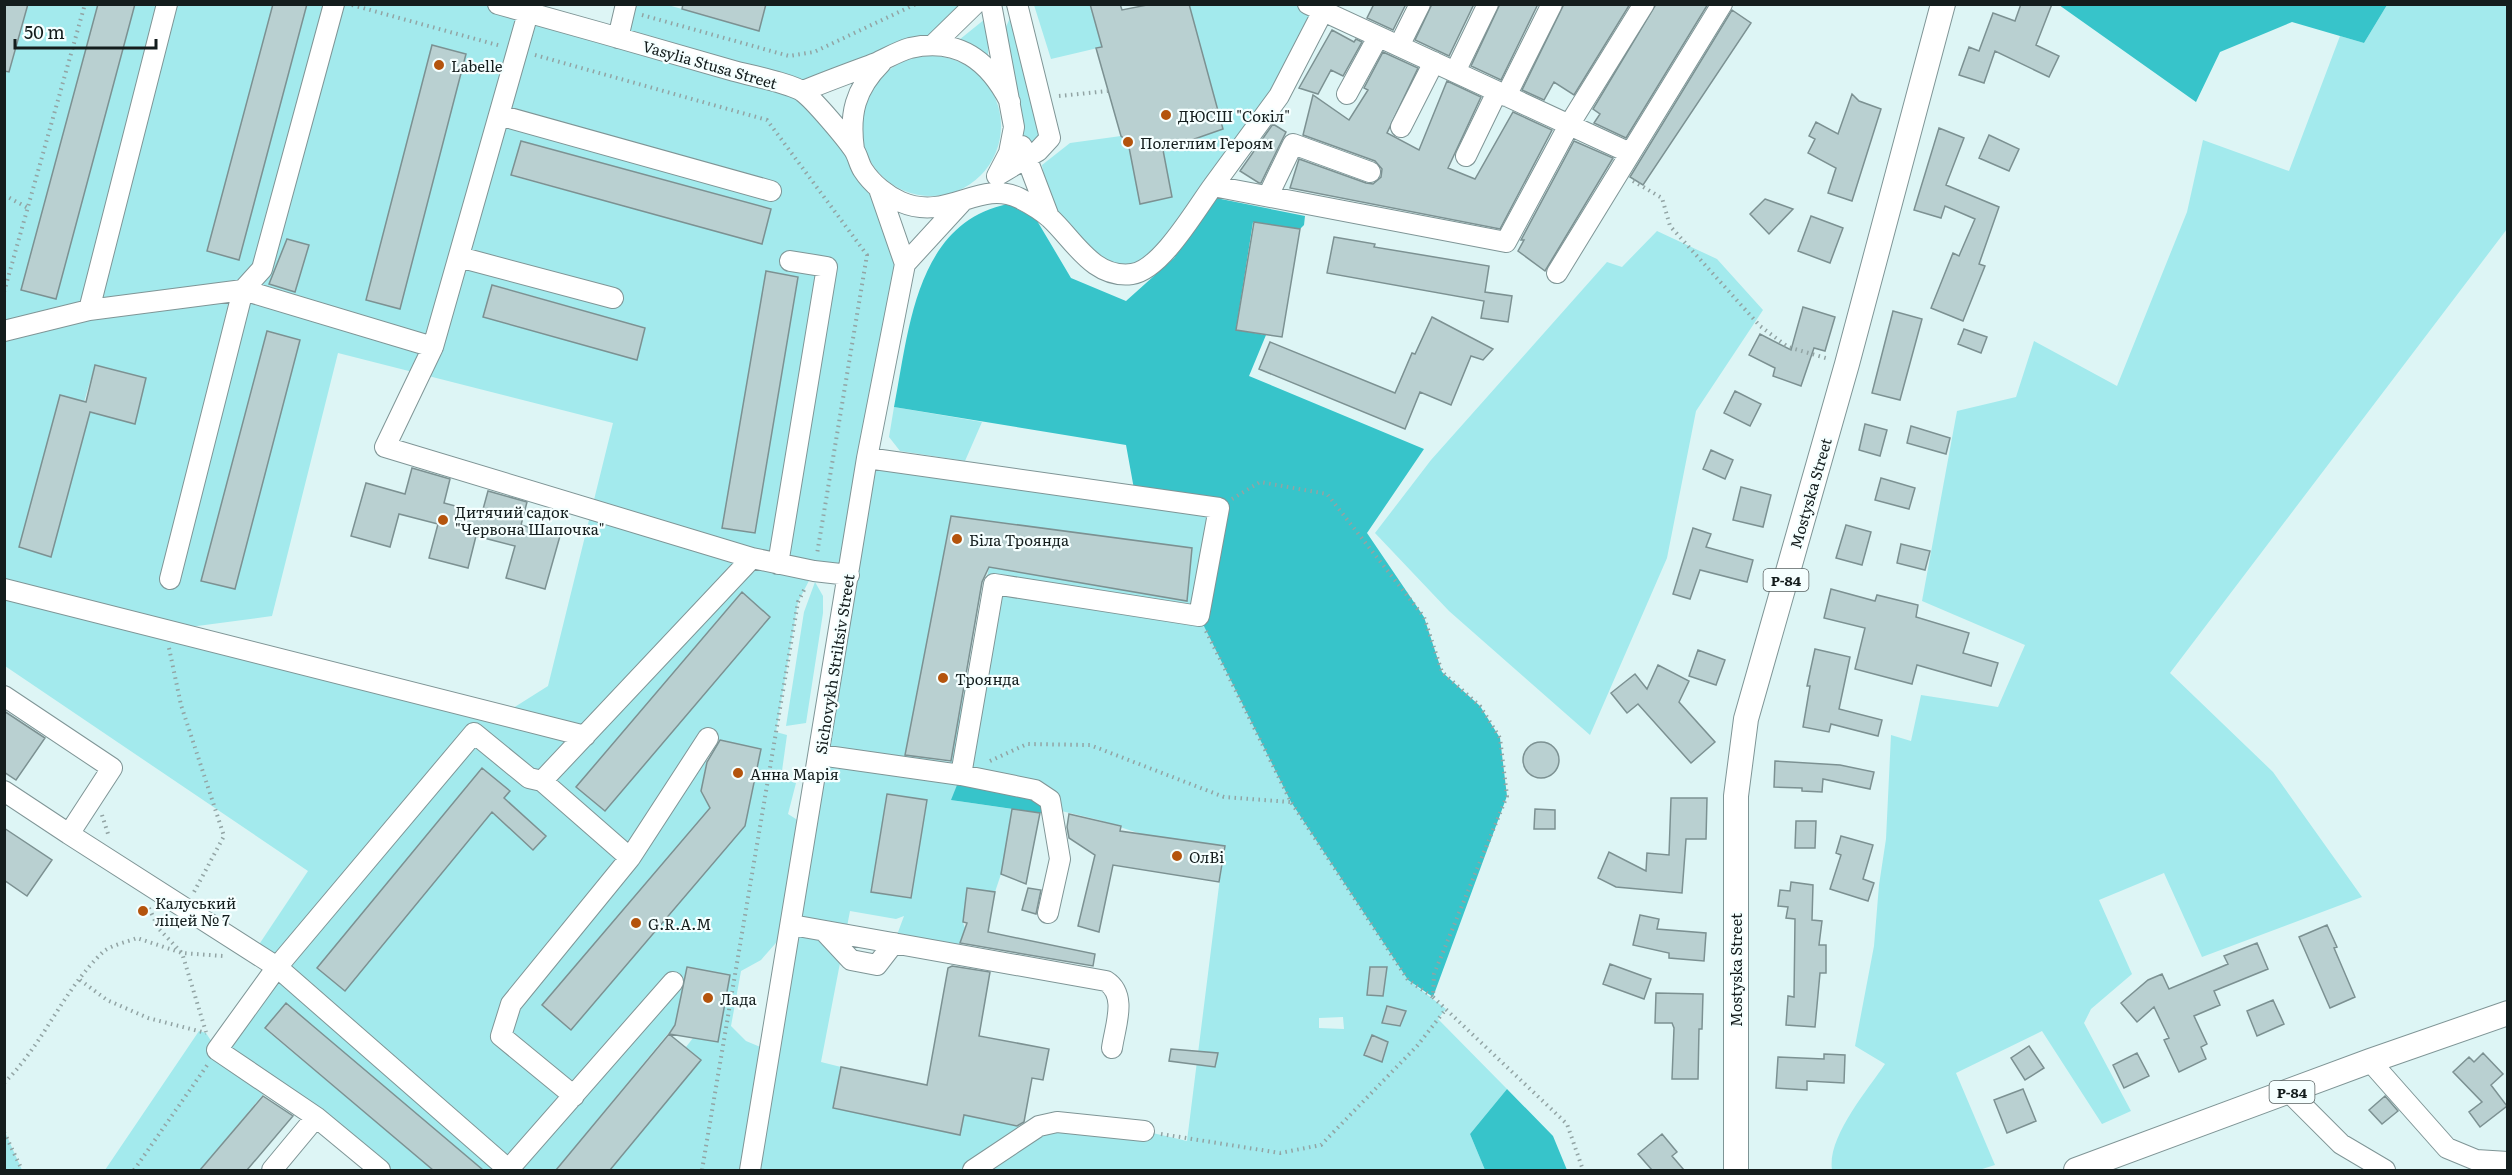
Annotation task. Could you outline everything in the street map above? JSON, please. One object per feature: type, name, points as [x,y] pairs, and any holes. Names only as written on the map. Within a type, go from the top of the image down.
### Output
[{"type":"main road","name":"Mostyska Street","points":[[1736,1170],[1734,901],[1736,796],[1746,719],[1847,364],[1943,4]]},
{"type":"main road","name":"Р-84","points":[[2076,1170],[2370,1061],[2508,1013]]},
{"type":"street","points":[[89,310],[167,4]]},
{"type":"street","points":[[170,579],[243,290],[262,269],[334,4]]},
{"type":"street","name":"Vasylia Stusa Street","points":[[498,4],[803,91]]},
{"type":"street","points":[[933,45],[975,4]]},
{"type":"street","points":[[991,4],[1014,127],[1049,217]]},
{"type":"street","points":[[879,189],[913,206],[942,208],[962,203],[980,193],[998,175],[1027,158],[1050,138],[1017,4]]},
{"type":"street","points":[[1399,46],[1420,4]]},
{"type":"street","points":[[1455,72],[1488,4]]},
{"type":"street","points":[[1466,156],[1552,4]]},
{"type":"street","points":[[1213,186],[1506,242],[1569,125],[1644,4]]},
{"type":"street","points":[[1557,273],[1722,4]]},
{"type":"street","points":[[618,38],[625,8]]},
{"type":"street","points":[[980,193],[1008,193],[1049,217],[1077,249],[1100,267],[1117,275],[1134,274],[1145,269],[1166,251],[1280,96],[1316,8],[1345,12],[1378,37],[1630,153]]},
{"type":"street","points":[[528,13],[433,347],[385,447],[752,558],[814,571],[849,575]]},
{"type":"street","points":[[1347,94],[1378,37]]},
{"type":"street","points":[[962,203],[905,264],[879,189],[864,171],[854,150],[803,91],[908,48],[933,45],[958,49],[981,61],[998,79],[1010,102]]},
{"type":"street","points":[[854,150],[850,124],[855,99],[867,77],[885,59]]},
{"type":"street","points":[[1401,127],[1434,62]]},
{"type":"street","points":[[499,115],[771,191]]},
{"type":"street","points":[[998,175],[1009,153],[1014,127]]},
{"type":"street","points":[[1268,196],[1293,144],[1370,172]]},
{"type":"street","points":[[459,257],[613,298]]},
{"type":"street","points":[[778,564],[827,267],[790,261]]},
{"type":"street","name":"Sichovykh Striltsiv Street","points":[[750,1170],[867,458],[905,264]]},
{"type":"street","points":[[4,331],[89,310],[243,290],[433,347]]},
{"type":"street","points":[[867,458],[1219,508],[1199,616],[994,584],[961,775]]},
{"type":"street","points":[[542,781],[752,558]]},
{"type":"street","points":[[4,589],[585,736]]},
{"type":"street","points":[[4,696],[112,768],[69,834]]},
{"type":"street","points":[[380,1170],[316,1117],[217,1050],[277,967],[474,732],[529,778],[542,781],[630,858]]},
{"type":"street","points":[[574,1096],[501,1036],[511,1004],[630,858],[708,738]]},
{"type":"street","points":[[820,755],[961,775],[1035,790],[1050,800],[1060,859],[1048,914]]},
{"type":"street","points":[[4,791],[277,967],[508,1170],[673,982]]},
{"type":"street","points":[[792,925],[1106,981],[1115,988],[1119,1000],[1112,1048]]},
{"type":"street","points":[[2370,1061],[2447,1148],[2476,1160],[2508,1162]]},
{"type":"street","points":[[2289,1092],[2342,1144],[2385,1170]]},
{"type":"street","points":[[272,1170],[316,1117]]},
{"type":"street","points":[[973,1170],[1039,1126],[1057,1122],[1144,1131]]},
{"type":"path","points":[[4,292],[85,4]]},
{"type":"path","points":[[352,4],[767,120],[867,255],[814,571],[798,602],[702,1170]]},
{"type":"path","points":[[625,8],[789,56],[814,52],[916,4]]},
{"type":"path","points":[[1057,88],[1060,98],[1108,91]]},
{"type":"path","points":[[1630,153],[1628,179],[1662,198],[1670,226],[1760,326],[1788,347],[1847,364]]},
{"type":"path","points":[[4,195],[28,208]]},
{"type":"path","points":[[1219,508],[1260,482],[1327,494],[1424,617],[1442,672],[1480,706],[1500,738],[1507,796],[1434,974],[1433,997]]},
{"type":"path","points":[[1199,616],[1291,802],[1408,980],[1433,997],[1567,1124],[1583,1170]]},
{"type":"path","points":[[165,630],[181,705],[224,836],[186,908]]},
{"type":"path","points":[[961,775],[1027,744],[1090,745],[1224,797],[1291,802]]},
{"type":"path","points":[[94,795],[115,855],[123,867]]},
{"type":"path","points":[[134,1170],[217,1050],[206,1033],[182,953],[159,929],[144,901]]},
{"type":"path","points":[[4,1083],[104,951],[137,938],[182,953],[230,957]]},
{"type":"path","points":[[80,980],[107,1000],[148,1018],[206,1033]]},
{"type":"path","points":[[1144,1131],[1280,1153],[1321,1145],[1417,1046],[1446,1009]]},
{"type":"path","points":[[4,1132],[22,1170]]},
{"type":"shaded area","points":[[1308,4],[1323,11],[1279,96],[1145,269],[1117,275],[1050,210],[1042,165],[1070,143],[1121,136],[1128,142],[1140,204],[1172,197],[1163,149],[1189,5]]},
{"type":"shaded area","points":[[2502,4],[2507,7],[2507,229],[2170,673],[2273,772],[2362,897],[2202,957],[2164,873],[2099,900],[2132,974],[2091,1009],[2084,1023],[2131,1111],[2102,1124],[2042,1031],[1956,1073],[1995,1165],[1979,1170],[1832,1170],[1832,1157],[1842,1129],[1885,1064],[1855,1046],[1874,946],[1879,885],[1886,839],[1891,735],[1911,741],[1921,695],[1998,707],[2025,645],[1922,601],[1957,411],[2016,397],[2034,341],[2117,386],[2187,212],[2203,140],[2289,171],[2340,36],[2364,43],[2387,5]]},
{"type":"shaded area","points":[[28,5],[273,5],[207,251],[300,5],[540,5],[539,15],[618,38],[626,5],[668,5],[758,31],[766,5],[975,5],[933,45],[803,91],[854,150],[905,264],[870,458],[1219,508],[1291,802],[1408,980],[1446,1009],[1438,1019],[1507,1089],[1470,1134],[1485,1170],[610,1170],[701,1060],[686,1047],[693,1038],[718,1042],[730,975],[687,967],[675,1025],[556,1170],[483,1170],[286,1004],[265,1029],[433,1170],[380,1170],[270,1086],[200,1170],[105,1170],[199,1031],[206,1033],[217,1050],[277,968],[254,952],[308,871],[5,666],[4,63],[11,65]],"holes":[[[521,141],[771,209],[762,243],[512,176]],[[493,285],[645,328],[637,359],[484,317]],[[338,353],[613,423],[548,686],[502,715],[167,630],[272,616]],[[95,365],[146,378],[135,423],[90,412],[51,556],[19,548],[60,396],[84,402]],[[951,516],[1191,548],[1186,601],[989,567],[950,762],[906,755]],[[814,571],[849,576],[807,826],[788,814],[796,783],[781,778],[787,735],[776,732],[798,602]],[[741,593],[770,617],[604,811],[577,787]],[[711,739],[760,749],[747,815],[739,833],[571,1030],[543,1005],[710,808],[701,791]],[[482,768],[509,791],[345,991],[317,968]],[[887,794],[927,800],[911,898],[871,891]],[[951,800],[1053,809],[1099,820],[1141,834],[1224,846],[1187,1141],[1144,1131],[1022,1127],[964,1115],[959,1135],[833,1108],[841,1067],[821,1062],[850,911],[896,919],[904,916],[894,943],[956,954],[965,928],[963,922],[967,888],[995,892],[1001,874],[1012,809]],[[790,927],[770,1051],[746,1041],[731,1026],[741,971],[761,960]],[[1370,967],[1387,967],[1383,996],[1367,995]],[[1387,1007],[1406,1011],[1400,1026],[1383,1023]],[[1343,1017],[1344,1029],[1319,1028],[1319,1018]],[[1372,1035],[1388,1042],[1382,1062],[1364,1055]]]},
{"type":"shaded area","points":[[1034,5],[1090,5],[1102,47],[1051,59]]},
{"type":"shaded area","points":[[2059,5],[2387,5],[2364,43],[2292,22],[2220,52],[2196,102]]},
{"type":"shaded area","points":[[1010,18],[1015,19],[1043,135],[1036,147],[1024,145],[1005,29]]},
{"type":"shaded area","points":[[985,19],[988,21],[988,63],[954,44]]},
{"type":"shaded area","points":[[931,56],[958,62],[970,68],[980,77],[989,87],[995,99],[1001,126],[995,153],[989,165],[980,175],[970,184],[958,190],[931,196],[904,190],[892,184],[882,175],[873,165],[867,153],[861,126],[867,99],[873,87],[882,77],[892,68],[904,62]]},
{"type":"shaded area","points":[[1216,198],[1305,216],[1304,225],[1300,229],[1253,222],[1236,330],[1266,335],[1249,376],[1424,449],[1367,533],[1424,617],[1442,672],[1480,706],[1500,738],[1507,796],[1433,997],[1408,980],[1291,802],[1199,616],[1219,508],[1134,489],[1126,445],[894,407],[912,314],[922,284],[935,257],[953,233],[977,215],[1008,204],[1036,219],[1071,278],[1126,301],[1174,258]]},
{"type":"shaded area","points":[[1657,231],[1717,259],[1763,310],[1696,411],[1667,558],[1590,735],[1449,611],[1375,533],[1431,460],[1607,262],[1622,267]]},
{"type":"shaded area","points":[[894,407],[982,422],[965,461],[900,451],[889,437]]},
{"type":"shaded area","points":[[815,582],[823,596],[823,613],[806,723],[786,726],[804,612]]},
{"type":"shaded area","points":[[961,775],[1035,790],[1053,809],[1040,813],[951,800]]},
{"type":"shaded area","points":[[1507,1089],[1553,1136],[1567,1170],[1485,1170],[1470,1134]]},
{"type":"shaded area","points":[[5,1132],[22,1170],[5,1170]]},
{"type":"building","points":[[4,4],[28,4],[9,72],[4,71]]},
{"type":"building","points":[[98,4],[135,4],[56,299],[21,290]]},
{"type":"building","points":[[273,4],[307,4],[239,260],[207,251]]},
{"type":"building","points":[[683,4],[766,4],[759,31],[682,9]]},
{"type":"building","name":"ДЮСШ \"Сокіл\"","points":[[1090,4],[1120,4],[1122,10],[1152,4],[1189,4],[1223,129],[1163,150],[1172,197],[1140,204],[1128,142],[1121,136],[1096,48],[1102,47]]},
{"type":"building","points":[[1374,4],[1406,4],[1393,30],[1367,18]]},
{"type":"building","points":[[1432,4],[1474,4],[1449,56],[1415,40]]},
{"type":"building","points":[[1500,4],[1538,4],[1501,80],[1471,66]]},
{"type":"building","points":[[1564,4],[1630,4],[1574,95],[1554,82],[1544,100],[1522,90]]},
{"type":"building","points":[[1656,4],[1708,4],[1626,138],[1594,123],[1600,114],[1593,109]]},
{"type":"building","points":[[2021,4],[2052,4],[2036,45],[2059,56],[2049,77],[1995,51],[1984,83],[1959,75],[1969,47],[1979,51],[1993,13],[2015,21]]},
{"type":"building","points":[[1732,10],[1751,23],[1643,185],[1630,177]]},
{"type":"building","points":[[1332,30],[1354,42],[1356,39],[1362,42],[1343,76],[1331,70],[1318,94],[1299,88]]},
{"type":"building","points":[[432,45],[466,54],[400,309],[366,300]]},
{"type":"building","points":[[1383,52],[1418,68],[1387,133],[1419,150],[1447,81],[1481,97],[1448,168],[1475,179],[1513,112],[1552,130],[1500,229],[1290,188],[1299,159],[1366,183],[1373,184],[1381,177],[1382,169],[1375,161],[1303,135],[1313,95],[1349,120],[1368,90],[1364,88]]},
{"type":"building","points":[[1852,94],[1859,101],[1881,109],[1852,201],[1828,193],[1836,168],[1808,153],[1815,139],[1809,136],[1816,122],[1838,134]]},
{"type":"building","points":[[1273,124],[1286,132],[1259,183],[1240,171]]},
{"type":"building","points":[[1939,128],[1964,138],[1946,185],[1999,207],[1979,264],[1985,266],[1963,321],[1931,308],[1953,253],[1959,256],[1975,219],[1945,206],[1941,218],[1914,210]]},
{"type":"building","points":[[1989,135],[2019,149],[2009,171],[1979,158]]},
{"type":"building","points":[[521,141],[771,209],[762,244],[511,175]]},
{"type":"building","points":[[1574,141],[1613,158],[1545,271],[1518,251],[1524,240],[1521,240]]},
{"type":"building","points":[[1765,199],[1793,209],[1769,234],[1750,214]]},
{"type":"building","points":[[1811,216],[1843,228],[1830,263],[1798,251]]},
{"type":"building","points":[[1254,222],[1300,229],[1282,337],[1236,330]]},
{"type":"building","points":[[1334,237],[1375,244],[1374,247],[1489,266],[1485,292],[1512,296],[1508,322],[1481,318],[1484,301],[1327,273]]},
{"type":"building","points":[[287,239],[309,245],[295,292],[269,284]]},
{"type":"building","points":[[766,271],[798,277],[755,533],[722,528]]},
{"type":"building","points":[[492,285],[645,328],[637,360],[483,317]]},
{"type":"building","points":[[1803,307],[1835,317],[1825,351],[1814,348],[1801,386],[1773,376],[1775,368],[1749,355],[1760,334],[1791,350]]},
{"type":"building","points":[[1893,311],[1922,319],[1900,400],[1872,393]]},
{"type":"building","points":[[1432,317],[1493,349],[1483,360],[1471,356],[1451,405],[1420,392],[1405,429],[1259,369],[1270,342],[1395,393],[1412,353],[1415,354]]},
{"type":"building","points":[[1964,329],[1987,337],[1981,353],[1958,344]]},
{"type":"building","points":[[267,331],[300,340],[235,589],[201,581]]},
{"type":"building","points":[[95,365],[146,378],[135,424],[90,412],[51,557],[19,547],[60,395],[86,402]]},
{"type":"building","points":[[1735,391],[1761,404],[1750,426],[1724,413]]},
{"type":"building","points":[[1865,424],[1887,430],[1880,456],[1859,450]]},
{"type":"building","points":[[1911,426],[1950,438],[1946,454],[1907,443]]},
{"type":"building","points":[[1711,450],[1733,460],[1725,479],[1703,469]]},
{"type":"building","points":[[412,468],[450,479],[444,503],[482,513],[488,491],[527,502],[521,525],[560,536],[545,589],[506,578],[515,546],[476,536],[468,568],[429,558],[438,524],[399,514],[390,547],[351,536],[366,483],[405,494]]},
{"type":"building","points":[[1881,478],[1915,488],[1909,509],[1875,500]]},
{"type":"building","points":[[1741,487],[1771,495],[1763,527],[1733,520]]},
{"type":"building","name":"Троянда","points":[[951,516],[1192,548],[1187,601],[989,567],[982,582],[951,761],[905,755]]},
{"type":"building","points":[[1846,525],[1871,532],[1862,565],[1836,558]]},
{"type":"building","points":[[1693,528],[1711,534],[1706,547],[1753,560],[1747,582],[1700,570],[1690,599],[1673,594]]},
{"type":"building","points":[[1901,544],[1930,551],[1925,570],[1897,563]]},
{"type":"building","points":[[1831,589],[1875,601],[1877,595],[1918,605],[1916,617],[1969,633],[1963,653],[1998,663],[1991,686],[1917,665],[1912,684],[1855,669],[1865,628],[1824,618]]},
{"type":"building","points":[[742,592],[770,617],[605,811],[576,787]]},
{"type":"building","points":[[1815,649],[1850,657],[1839,709],[1882,720],[1878,736],[1831,724],[1829,732],[1803,727],[1810,686],[1807,686]]},
{"type":"building","points":[[1698,650],[1725,660],[1716,685],[1689,676]]},
{"type":"building","points":[[1658,665],[1689,681],[1679,702],[1715,742],[1691,763],[1638,704],[1627,713],[1611,693],[1635,674],[1647,689]]},
{"type":"building","points":[[4,711],[45,738],[16,780],[4,772]]},
{"type":"building","points":[[720,740],[761,749],[745,826],[571,1030],[542,1005],[710,808],[701,791],[707,762]]},
{"type":"building","points":[[1541,742],[1554,747],[1559,760],[1554,773],[1541,778],[1528,773],[1523,760],[1528,747]]},
{"type":"building","points":[[1775,761],[1840,765],[1874,772],[1870,789],[1823,779],[1822,792],[1802,791],[1802,788],[1774,787]]},
{"type":"building","points":[[482,768],[510,791],[504,798],[546,836],[533,850],[492,812],[345,991],[317,968]]},
{"type":"building","points":[[887,794],[927,800],[911,898],[871,892]]},
{"type":"building","points":[[1671,798],[1707,798],[1706,839],[1686,839],[1682,893],[1616,887],[1598,878],[1609,852],[1646,871],[1647,853],[1669,855]]},
{"type":"building","points":[[1012,809],[1040,813],[1026,884],[1001,874]]},
{"type":"building","points":[[1535,809],[1555,810],[1555,829],[1534,829]]},
{"type":"building","points":[[1069,814],[1121,826],[1120,831],[1225,846],[1219,882],[1113,865],[1099,932],[1078,926],[1095,855],[1069,838],[1067,827]]},
{"type":"building","points":[[1796,821],[1816,821],[1815,848],[1795,848]]},
{"type":"building","points":[[4,828],[52,860],[27,896],[4,880]]},
{"type":"building","points":[[1841,836],[1873,845],[1863,879],[1874,883],[1868,901],[1830,889],[1841,855],[1836,853]]},
{"type":"building","points":[[1791,882],[1813,885],[1812,920],[1822,921],[1819,945],[1826,945],[1826,973],[1820,973],[1815,1027],[1786,1025],[1788,996],[1794,997],[1795,919],[1786,918],[1788,907],[1778,906],[1780,890],[1790,891]]},
{"type":"building","points":[[967,888],[995,892],[988,932],[1095,954],[1093,966],[960,943],[967,923],[963,922]]},
{"type":"building","points":[[1028,888],[1041,890],[1036,914],[1022,910]]},
{"type":"building","points":[[1640,915],[1659,919],[1657,929],[1706,933],[1704,961],[1669,958],[1669,953],[1633,945]]},
{"type":"building","points":[[2327,925],[2337,947],[2334,948],[2355,997],[2330,1008],[2299,937]]},
{"type":"building","points":[[2257,943],[2268,969],[2214,991],[2220,1005],[2194,1016],[2207,1044],[2201,1047],[2206,1059],[2179,1072],[2164,1040],[2169,1038],[2154,1007],[2137,1022],[2121,1003],[2148,980],[2162,974],[2169,989],[2228,964],[2224,956]]},
{"type":"building","points":[[1610,964],[1651,979],[1644,999],[1603,984]]},
{"type":"building","points":[[952,966],[990,972],[979,1036],[1049,1049],[1043,1080],[1032,1078],[1024,1122],[1017,1126],[964,1115],[960,1135],[833,1108],[841,1067],[927,1085],[948,968]]},
{"type":"building","points":[[687,967],[730,975],[718,1042],[669,1034],[675,1025]]},
{"type":"building","points":[[1370,967],[1387,967],[1383,996],[1367,995]]},
{"type":"building","points":[[1656,993],[1703,994],[1702,1029],[1699,1029],[1698,1079],[1672,1079],[1674,1028],[1672,1023],[1655,1023]]},
{"type":"building","points":[[2273,1000],[2284,1024],[2257,1036],[2247,1011]]},
{"type":"building","points":[[286,1003],[483,1170],[433,1170],[265,1028]]},
{"type":"building","points":[[1387,1006],[1406,1011],[1400,1026],[1382,1023]]},
{"type":"building","points":[[669,1034],[701,1060],[610,1170],[556,1170]]},
{"type":"building","points":[[1372,1035],[1388,1042],[1382,1062],[1364,1055]]},
{"type":"building","points":[[2029,1046],[2044,1068],[2025,1080],[2011,1058]]},
{"type":"building","points":[[1171,1049],[1218,1053],[1215,1067],[1169,1061]]},
{"type":"building","points":[[2137,1053],[2149,1076],[2124,1088],[2113,1065]]},
{"type":"building","points":[[2483,1053],[2503,1074],[2491,1085],[2507,1106],[2480,1127],[2469,1112],[2482,1102],[2453,1072],[2469,1057],[2474,1062]]},
{"type":"building","points":[[1824,1054],[1845,1055],[1844,1083],[1807,1081],[1807,1090],[1776,1088],[1778,1057],[1824,1059]]},
{"type":"building","points":[[2023,1089],[2036,1121],[2007,1133],[1994,1100]]},
{"type":"building","points":[[263,1096],[293,1116],[247,1170],[200,1170]]},
{"type":"building","points":[[2385,1096],[2398,1111],[2382,1124],[2369,1110]]},
{"type":"building","points":[[1662,1134],[1677,1152],[1672,1156],[1684,1170],[1652,1170],[1638,1154]]},
{"type":"place","name":"Labelle","points":[[439,65]]},
{"type":"place","name":"ДЮСШ \"Сокіл\"","points":[[1166,115]]},
{"type":"place","name":"Полеглим Героям","points":[[1128,142]]},
{"type":"place","name":"Дитячий садок \"Червона Шапочка\"","points":[[443,520]]},
{"type":"place","name":"Біла Троянда","points":[[957,539]]},
{"type":"place","name":"Троянда","points":[[943,678]]},
{"type":"place","name":"Анна Марія","points":[[738,773]]},
{"type":"place","name":"ОлВі","points":[[1177,856]]},
{"type":"place","name":"Калуський ліцей № 7","points":[[143,911]]},
{"type":"place","name":"G.R.A.M","points":[[636,923]]},
{"type":"place","name":"Лада","points":[[708,998]]}]
